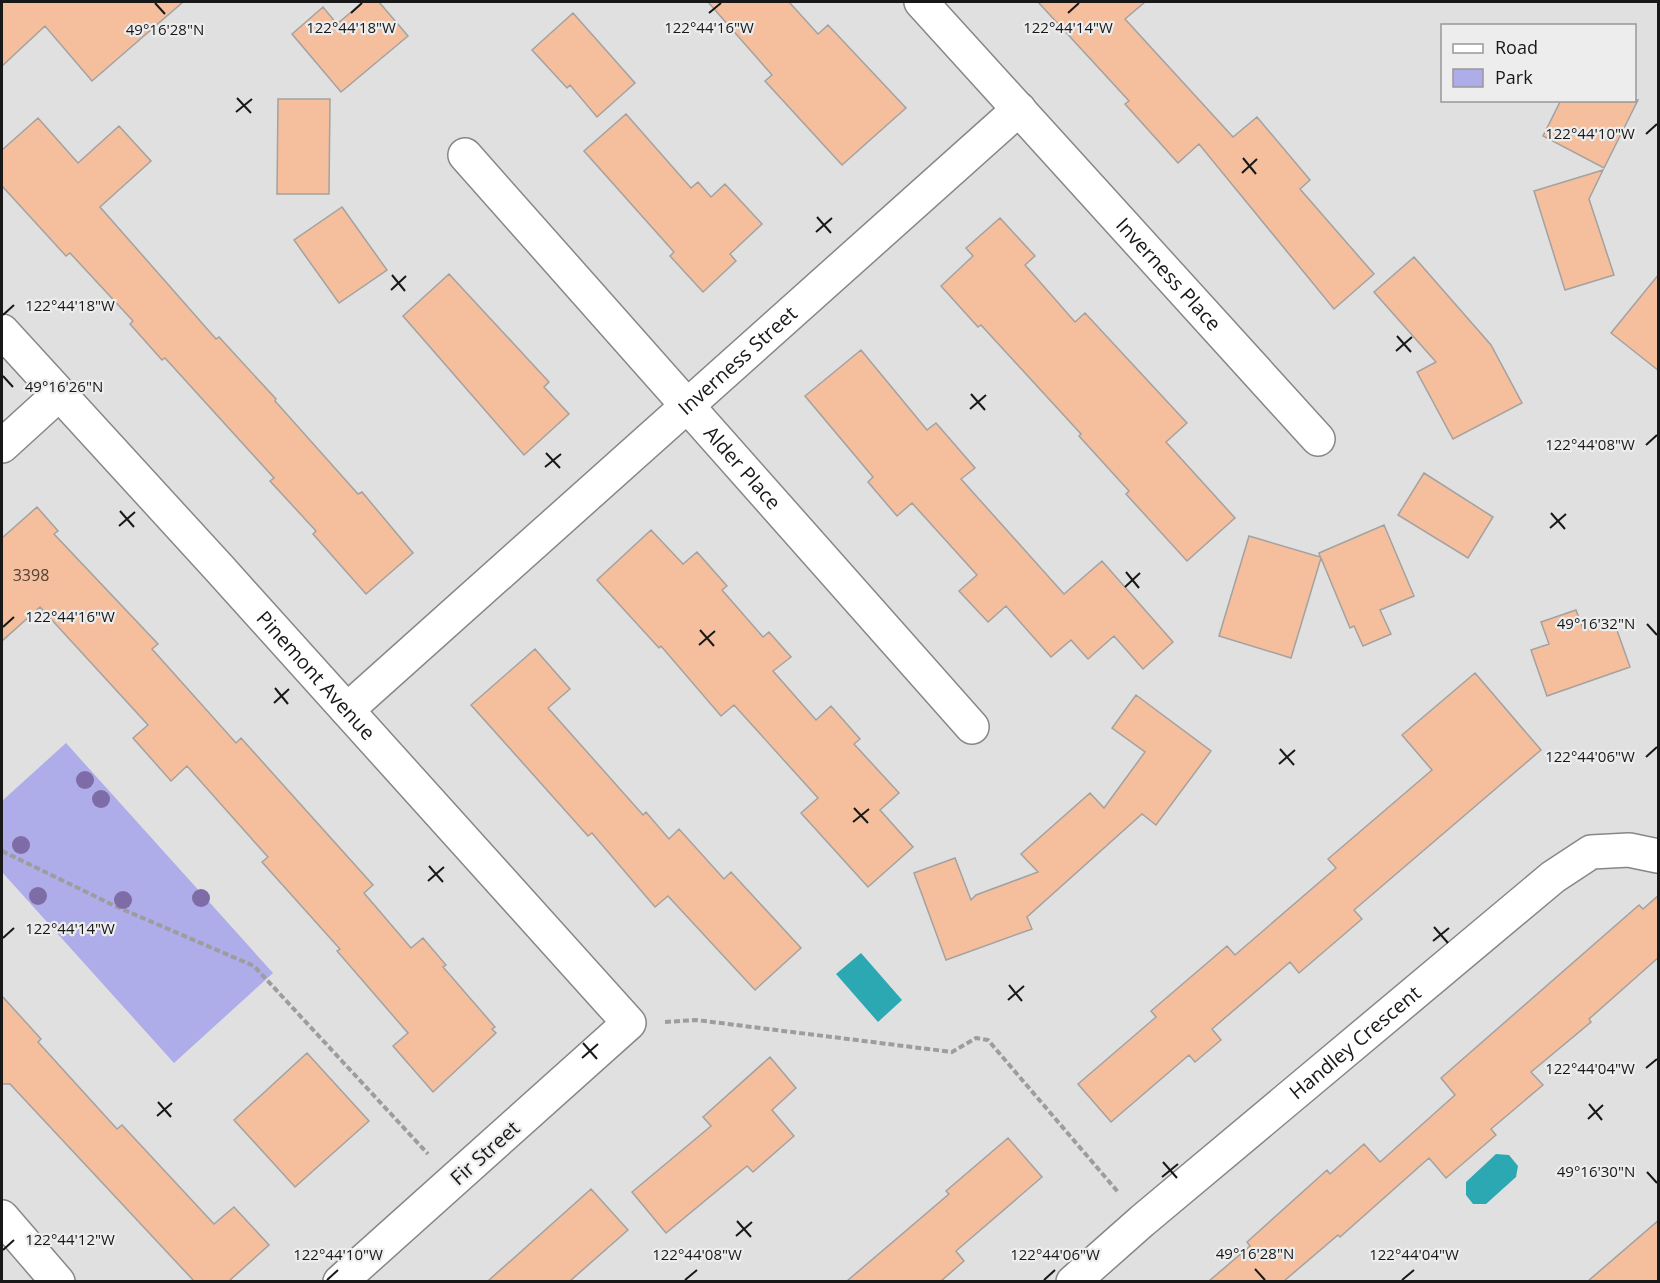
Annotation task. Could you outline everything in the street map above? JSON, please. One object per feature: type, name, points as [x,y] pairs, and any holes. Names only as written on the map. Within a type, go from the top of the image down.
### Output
[{"type":"street","points":[[921,2],[1019,109]]},
{"type":"street","name":"Inverness Street","points":[[347,710],[1019,109]]},
{"type":"street","name":"Inverness Place","points":[[1019,109],[1318,439]]},
{"type":"street","name":"Alder Place","points":[[465,154],[972,727]]},
{"type":"street","name":"Pinemont Avenue","points":[[2,331],[628,1023]]},
{"type":"street","points":[[2,446],[58,395]]},
{"type":"street","name":"Handley Crescent","points":[[1073,1281],[1553,877],[1592,852],[1629,850],[1659,856]]},
{"type":"street","name":"Fir Street","points":[[340,1281],[628,1023]]},
{"type":"street","points":[[2,1217],[58,1281]]},
{"type":"path","points":[[2,851],[115,906],[254,966],[453,1182]]},
{"type":"path","points":[[628,1023],[696,1020],[952,1052],[976,1038],[988,1040],[1142,1221]]},
{"type":"green space","points":[[66,743],[273,973],[174,1063],[2,872],[2,801]]},
{"type":"shaded area","points":[[861,953],[902,1000],[878,1022],[836,974]]},
{"type":"shaded area","points":[[1496,1154],[1509,1155],[1518,1166],[1516,1177],[1486,1204],[1473,1204],[1466,1195],[1466,1182]]},
{"type":"building","points":[[2,2],[183,2],[92,81],[45,26],[2,66]]},
{"type":"building","points":[[363,2],[379,2],[408,36],[341,92],[292,34],[323,7],[337,24]]},
{"type":"building","points":[[708,2],[789,2],[818,34],[828,25],[906,108],[842,165],[765,81],[772,75]]},
{"type":"building","points":[[1038,2],[1145,2],[1125,19],[1233,137],[1257,117],[1310,180],[1300,189],[1374,274],[1334,309],[1199,144],[1178,163],[1125,104],[1129,101]]},
{"type":"building","points":[[573,13],[635,83],[597,117],[570,85],[567,88],[532,50]]},
{"type":"building","points":[[278,99],[330,99],[329,194],[277,194]]},
{"type":"building","points":[[1638,100],[1604,168],[1543,136],[1560,102],[1636,102]]},
{"type":"building","points":[[626,114],[691,188],[698,182],[711,197],[725,184],[762,224],[730,254],[736,261],[703,292],[670,256],[674,252],[584,151]]},
{"type":"building","points":[[38,118],[78,163],[119,126],[151,161],[100,207],[216,339],[219,337],[276,399],[275,401],[358,494],[362,492],[413,553],[366,594],[313,534],[316,531],[270,481],[274,478],[165,358],[162,360],[130,324],[133,321],[70,253],[66,256],[2,186],[2,150]]},
{"type":"building","points":[[1603,170],[1589,199],[1614,275],[1565,290],[1534,191]]},
{"type":"building","points":[[342,207],[387,270],[339,303],[294,240]]},
{"type":"building","points":[[1000,218],[1035,256],[1025,265],[1075,322],[1085,313],[1187,423],[1166,442],[1235,518],[1187,561],[1126,494],[1129,491],[1079,436],[1081,434],[981,325],[978,327],[941,286],[973,256],[966,248]]},
{"type":"building","points":[[1414,257],[1491,345],[1522,403],[1453,439],[1417,372],[1436,362],[1374,292]]},
{"type":"building","points":[[449,274],[549,382],[544,387],[569,414],[524,455],[403,316]]},
{"type":"building","points":[[1659,274],[1659,371],[1611,333]]},
{"type":"building","points":[[861,350],[927,430],[936,423],[975,468],[961,479],[1064,594],[1102,561],[1173,642],[1143,669],[1114,636],[1088,659],[1071,640],[1051,657],[1006,606],[988,622],[959,591],[977,575],[912,503],[897,516],[868,482],[873,477],[805,396]]},
{"type":"building","points":[[1424,473],[1493,517],[1468,558],[1398,515]]},
{"type":"building","points":[[37,507],[58,531],[54,534],[158,644],[152,649],[236,743],[241,738],[373,885],[364,893],[411,948],[423,938],[446,965],[443,967],[495,1027],[492,1029],[496,1033],[433,1092],[393,1046],[408,1033],[337,951],[340,949],[262,862],[268,857],[187,766],[171,781],[133,738],[148,725],[40,607],[2,641],[2,538]]},
{"type":"building","points":[[1384,525],[1414,596],[1380,610],[1391,634],[1363,646],[1354,626],[1350,628],[1321,558],[1291,658],[1219,636],[1249,536],[1320,557],[1319,553]]},
{"type":"building","points":[[651,530],[683,564],[697,552],[727,586],[722,590],[763,637],[769,632],[791,657],[773,671],[816,720],[831,706],[860,739],[854,744],[899,793],[880,810],[913,847],[868,887],[801,813],[818,798],[734,705],[721,716],[661,646],[659,648],[597,580]]},
{"type":"building","points":[[1576,610],[1583,629],[1613,619],[1630,667],[1547,696],[1531,650],[1549,644],[1541,622]]},
{"type":"building","points":[[535,649],[570,689],[548,708],[643,815],[646,812],[669,839],[679,829],[724,879],[731,872],[801,948],[755,990],[668,896],[655,907],[592,833],[588,836],[471,705]]},
{"type":"building","points":[[1475,673],[1541,750],[1354,910],[1362,919],[1299,973],[1290,962],[1212,1029],[1221,1040],[1195,1062],[1189,1055],[1111,1122],[1078,1084],[1156,1017],[1151,1011],[1227,946],[1235,955],[1336,868],[1328,859],[1432,770],[1402,735]]},
{"type":"building","points":[[1136,695],[1211,751],[1156,825],[1142,814],[1027,917],[1032,929],[946,960],[914,873],[955,858],[971,900],[976,895],[1038,872],[1021,854],[1090,793],[1104,808],[1145,752],[1112,728]]},
{"type":"building","points":[[1659,895],[1659,957],[1589,1019],[1591,1022],[1531,1072],[1543,1085],[1491,1129],[1496,1135],[1446,1178],[1429,1158],[1340,1237],[1338,1235],[1284,1281],[1209,1281],[1250,1246],[1247,1242],[1327,1170],[1330,1174],[1364,1144],[1380,1162],[1455,1095],[1441,1078],[1639,905],[1643,909]]},
{"type":"building","points":[[2,996],[41,1039],[38,1042],[117,1129],[122,1125],[214,1224],[234,1207],[269,1245],[229,1281],[194,1281],[10,1084],[2,1084]]},
{"type":"building","points":[[307,1053],[369,1121],[295,1187],[234,1120]]},
{"type":"building","points":[[770,1057],[796,1088],[772,1110],[794,1136],[753,1172],[747,1166],[666,1233],[632,1192],[711,1126],[703,1117]]},
{"type":"building","points":[[1008,1138],[1042,1177],[956,1251],[964,1261],[941,1281],[847,1281],[949,1194],[946,1191]]},
{"type":"building","points":[[591,1189],[628,1230],[570,1281],[488,1281]]},
{"type":"building","points":[[1659,1220],[1659,1281],[1588,1281]]}]
